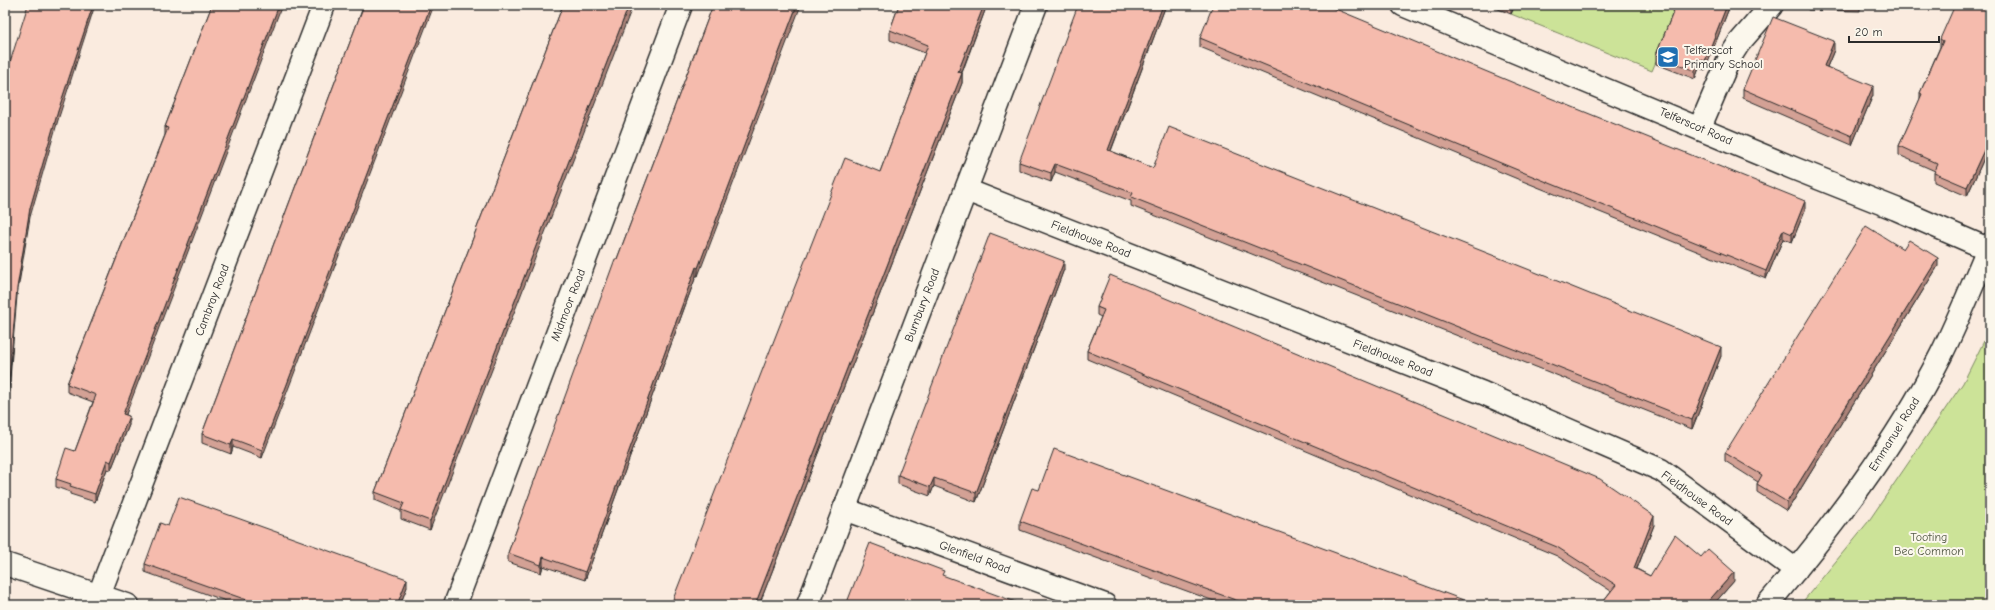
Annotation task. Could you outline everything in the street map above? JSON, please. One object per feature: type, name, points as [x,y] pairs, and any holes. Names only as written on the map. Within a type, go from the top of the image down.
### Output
[{"type":"street","name":"Cambray Road","points":[[99,595],[324,5]]},
{"type":"street","name":"Midmoor Road","points":[[455,605],[681,5]]},
{"type":"street","name":"Burnbury Road","points":[[808,605],[1036,5]]},
{"type":"street","name":"Telferscot Road","points":[[1403,5],[1793,168],[1989,246]]},
{"type":"street","points":[[1700,128],[1730,57],[1739,43],[1772,5]]},
{"type":"street","name":"Fieldhouse Road","points":[[966,190],[1483,393],[1661,470],[1796,570]]},
{"type":"street","name":"Emmanuel Road","points":[[1767,605],[1860,487],[1916,401],[1941,355],[1989,246]]},
{"type":"street","name":"Glenfield Road","points":[[844,509],[1106,605]]},
{"type":"street","points":[[5,564],[127,605]]},
{"type":"green space","points":[[1515,5],[1680,5],[1652,71],[1511,14]]},
{"type":"green space","name":"Tooting Bec Common","points":[[1990,329],[1990,605],[1800,605],[1868,522],[1963,383]]},
{"type":"building","points":[[28,5],[93,5],[58,111],[30,208],[17,288],[5,427],[5,78]]},
{"type":"building","points":[[212,5],[279,5],[123,414],[129,416],[111,462],[107,460],[95,494],[70,486],[71,484],[56,479],[66,448],[75,451],[96,395],[67,384],[168,128],[165,127]]},
{"type":"building","points":[[364,5],[431,5],[262,450],[233,439],[231,445],[202,434]]},
{"type":"building","points":[[563,5],[629,5],[430,521],[401,510],[404,503],[375,492]]},
{"type":"building","points":[[713,5],[797,5],[698,268],[696,267],[585,572],[543,557],[541,565],[508,553],[615,259],[617,259]]},
{"type":"building","points":[[899,5],[984,5],[958,72],[962,73],[755,605],[680,605],[672,602],[845,158],[880,172],[928,45],[890,30]]},
{"type":"building","points":[[1078,5],[1163,5],[1108,150],[1153,168],[1169,127],[1721,347],[1692,420],[1131,197],[1133,193],[1055,164],[1051,173],[1019,162]]},
{"type":"building","points":[[1213,5],[1326,5],[1805,201],[1792,234],[1783,230],[1766,271],[1200,38]]},
{"type":"building","points":[[1676,5],[1727,5],[1705,61],[1699,59],[1695,71],[1656,55]]},
{"type":"building","points":[[1955,5],[1990,5],[1990,128],[1987,134],[1990,135],[1990,137],[1967,187],[1934,173],[1938,164],[1899,146],[1922,94],[1920,93],[1943,41],[1940,39]]},
{"type":"building","points":[[1773,17],[1834,41],[1824,66],[1873,86],[1852,136],[1743,89]]},
{"type":"building","points":[[1866,226],[1903,249],[1909,240],[1938,258],[1787,502],[1757,484],[1762,475],[1725,453]]},
{"type":"building","points":[[990,233],[1064,261],[976,493],[934,478],[930,487],[898,475]]},
{"type":"building","points":[[1110,275],[1600,479],[1654,516],[1634,568],[1650,576],[1675,535],[1701,557],[1708,549],[1734,572],[1705,605],[1600,605],[1616,585],[1557,547],[1087,351],[1104,310],[1097,307]]},
{"type":"building","points":[[1054,449],[1477,605],[1249,605],[1020,521],[1032,488],[1039,490]]},
{"type":"building","points":[[179,497],[407,579],[397,605],[261,605],[145,564],[160,523],[168,526]]},
{"type":"building","points":[[870,543],[944,571],[942,575],[1024,605],[846,605]]},
{"type":"place","name":"Telferscot Primary School","points":[[1668,57]]}]
